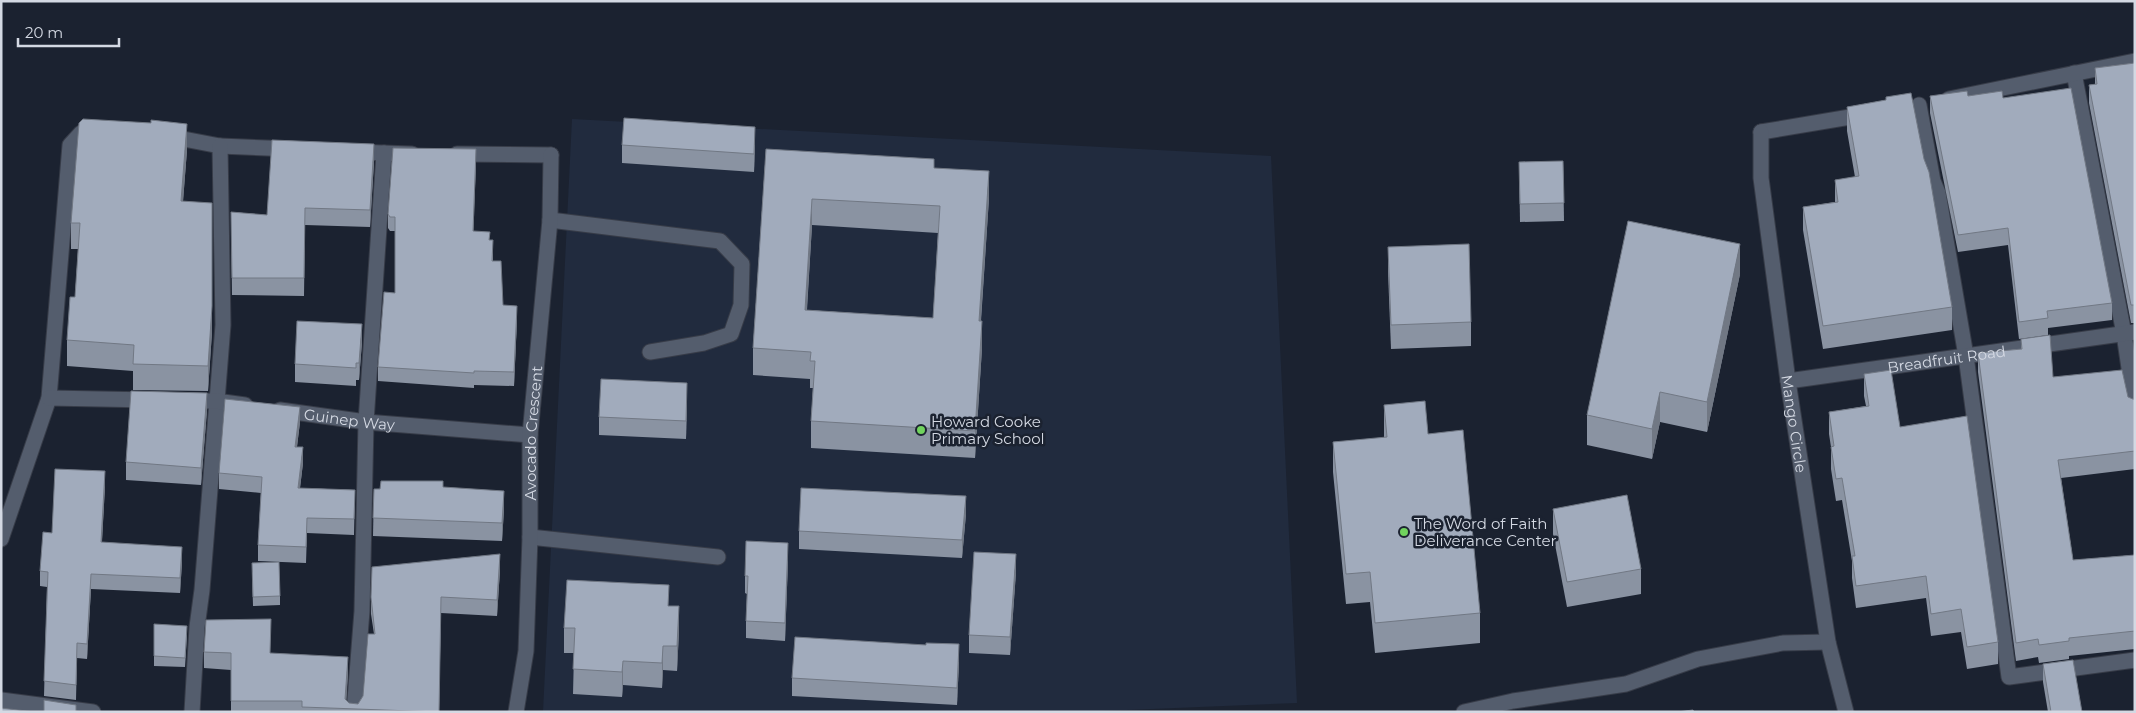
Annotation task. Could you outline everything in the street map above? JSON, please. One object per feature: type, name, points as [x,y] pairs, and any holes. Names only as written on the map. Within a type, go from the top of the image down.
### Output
[{"type":"street","points":[[1901,108],[2135,61]]},
{"type":"street","points":[[2074,73],[2129,333],[2135,409]]},
{"type":"street","points":[[1929,103],[1933,181],[1938,193],[1966,356],[2009,677],[2135,660]]},
{"type":"street","name":"Mango Circle","points":[[1846,712],[1828,642],[1788,381],[1761,178],[1761,132],[1882,111]]},
{"type":"street","points":[[1,539],[49,398],[70,144],[81,132],[110,133]]},
{"type":"street","points":[[150,135],[220,146],[311,150]]},
{"type":"street","points":[[192,712],[216,401],[224,326],[220,146]]},
{"type":"street","points":[[338,151],[423,154]]},
{"type":"street","points":[[354,712],[362,611],[366,422],[384,153]]},
{"type":"street","name":"Avocado Crescent","points":[[443,154],[551,155],[550,220],[530,435],[530,537],[526,651],[516,712]]},
{"type":"street","points":[[550,220],[720,241],[742,264],[741,305],[731,334],[704,344],[650,352]]},
{"type":"street","name":"Breadfruit Road","points":[[1788,381],[2129,333]]},
{"type":"street","name":"Guinep Way","points":[[49,398],[216,401],[366,422],[530,435]]},
{"type":"street","points":[[530,537],[718,557]]},
{"type":"street","points":[[1464,712],[1513,701],[1626,684],[1708,657],[1783,643],[1828,642]]},
{"type":"street","points":[[1,700],[93,712]]},
{"type":"shaded area","name":"Howard Cooke Primary School","points":[[572,119],[1271,156],[1297,703],[1079,712],[543,712]]},
{"type":"building","points":[[2135,63],[2135,305],[2131,305],[2089,85],[2097,84],[2095,68]]},
{"type":"building","points":[[2071,88],[2112,303],[2047,311],[2048,318],[2019,322],[2008,228],[1958,235],[1930,96],[1967,91],[1968,96],[2002,91],[2003,98]]},
{"type":"building","points":[[1911,93],[1924,159],[1929,172],[1952,307],[1823,326],[1803,207],[1838,202],[1835,180],[1859,176],[1847,107]]},
{"type":"building","points":[[624,118],[755,127],[754,154],[622,145]]},
{"type":"building","points":[[83,119],[151,123],[151,120],[187,124],[181,201],[212,203],[212,306],[208,366],[133,364],[134,345],[67,340],[70,297],[75,297],[80,223],[71,223],[79,123]]},
{"type":"building","points":[[272,140],[374,144],[370,210],[305,208],[304,278],[232,278],[231,212],[267,215]]},
{"type":"building","points":[[393,148],[476,149],[473,231],[490,232],[489,240],[493,240],[492,261],[501,261],[503,305],[517,306],[514,372],[474,371],[474,373],[378,367],[384,292],[395,293],[395,217],[390,217],[388,214]]},
{"type":"building","points":[[766,149],[934,159],[934,168],[989,171],[979,321],[982,321],[975,431],[811,421],[815,361],[810,361],[811,352],[753,348]],"holes":[[[812,199],[940,206],[933,318],[805,310]]]},
{"type":"building","points":[[1563,161],[1564,203],[1520,204],[1519,162]]},
{"type":"building","points":[[1628,221],[1740,244],[1707,402],[1660,392],[1652,429],[1587,415]]},
{"type":"building","points":[[1469,244],[1471,322],[1391,325],[1388,247]]},
{"type":"building","points":[[297,321],[362,324],[359,363],[356,363],[356,368],[295,364]]},
{"type":"building","points":[[2050,335],[2053,377],[2122,370],[2128,397],[2135,400],[2135,451],[2058,460],[2073,560],[2135,555],[2135,631],[2069,638],[2069,641],[2039,645],[2038,639],[2016,643],[1978,353],[2022,349],[2021,339]]},
{"type":"building","points":[[1891,370],[1900,427],[1967,416],[1998,642],[1967,647],[1961,609],[1931,614],[1926,576],[1856,586],[1852,556],[1855,556],[1842,478],[1836,479],[1831,447],[1834,446],[1829,412],[1869,406],[1864,374]]},
{"type":"building","points":[[601,379],[687,383],[686,421],[599,417]]},
{"type":"building","points":[[131,391],[207,393],[201,468],[126,462]]},
{"type":"building","points":[[225,399],[300,407],[295,447],[303,447],[298,488],[355,490],[354,519],[307,518],[306,547],[258,545],[262,477],[219,473]]},
{"type":"building","name":"The Word of Faith Deliverance Center","points":[[1425,401],[1428,434],[1463,430],[1480,613],[1375,623],[1370,572],[1346,574],[1333,442],[1387,437],[1384,405]]},
{"type":"building","points":[[55,469],[105,471],[101,542],[182,547],[180,578],[91,574],[87,644],[77,643],[76,685],[44,681],[48,572],[40,571],[43,532],[52,533]]},
{"type":"building","points":[[381,481],[443,481],[443,487],[504,491],[502,523],[373,518],[374,489],[380,489]]},
{"type":"building","points":[[801,488],[966,496],[962,540],[799,531]]},
{"type":"building","points":[[1627,495],[1641,569],[1567,582],[1553,509]]},
{"type":"building","points":[[746,541],[788,543],[785,623],[746,621],[748,576],[745,576]]},
{"type":"building","points":[[974,552],[1016,554],[1010,637],[969,635]]},
{"type":"building","points":[[500,554],[497,600],[441,597],[439,712],[302,707],[302,701],[231,701],[231,653],[204,652],[206,620],[271,619],[270,653],[348,657],[345,699],[349,703],[358,704],[363,696],[368,634],[375,634],[371,597],[372,567]]},
{"type":"building","points":[[279,562],[280,596],[253,597],[252,563]]},
{"type":"building","points":[[567,580],[669,585],[668,606],[679,606],[677,646],[663,646],[662,663],[623,661],[622,672],[573,669],[575,628],[564,628]]},
{"type":"building","points":[[154,624],[187,626],[185,658],[154,656]]},
{"type":"building","points":[[795,637],[926,645],[926,643],[959,644],[957,688],[792,678]]},
{"type":"building","points":[[2073,660],[2082,712],[2051,712],[2043,664]]},
{"type":"building","points":[[44,700],[76,705],[76,711],[84,712],[44,712]]},
{"type":"building","points":[[1,708],[35,712],[1,712]]},
{"type":"building","points":[[1693,710],[1694,712],[1677,712]]},
{"type":"place","name":"Howard Cooke Primary School","points":[[921,430]]},
{"type":"place","name":"The Word of Faith Deliverance Center","points":[[1404,532]]}]
